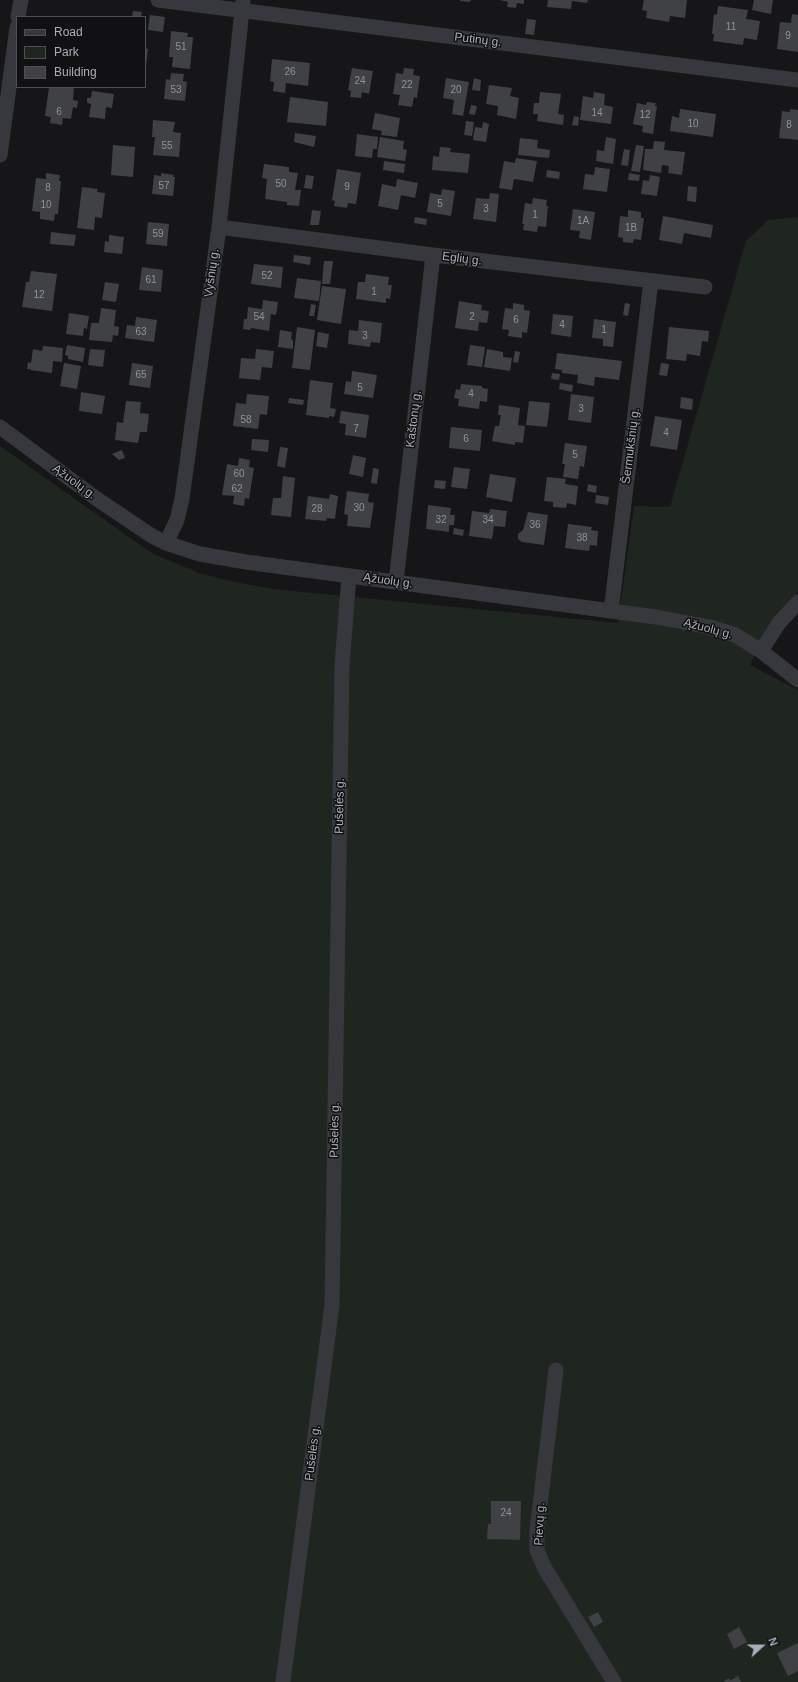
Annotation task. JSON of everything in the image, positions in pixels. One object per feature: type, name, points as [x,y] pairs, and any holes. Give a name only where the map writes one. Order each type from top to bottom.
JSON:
[{"type":"street","points":[[18,16],[20,0]]},
{"type":"street","name":"Putinų g.","points":[[158,0],[242,5],[798,80]]},
{"type":"street","name":"Vyšnių g.","points":[[166,543],[177,520],[182,499],[219,227],[242,5]]},
{"type":"street","points":[[0,155],[16,35]]},
{"type":"street","name":"Eglių g.","points":[[219,227],[705,288]]},
{"type":"street","name":"Kaštonų g.","points":[[396,582],[433,255]]},
{"type":"street","name":"Šermukšnių g.","points":[[612,611],[651,281]]},
{"type":"street","name":"Ąžuolų g.","points":[[0,427],[97,499],[152,536],[166,543],[200,554],[246,562],[656,617],[710,627],[735,635],[761,651],[798,680]]},
{"type":"street","name":"Pušelės g.","points":[[283,1682],[332,1305],[342,672],[349,576]]},
{"type":"street","points":[[761,651],[778,623],[798,602]]},
{"type":"street","name":"Pievų g.","points":[[556,1370],[537,1531],[537,1550],[544,1567],[614,1682]]},
{"type":"green space","points":[[798,217],[798,592],[767,628],[750,665],[798,690],[798,1682],[0,1682],[0,446],[153,554],[202,574],[273,589],[618,623],[634,506],[670,507],[746,241],[768,220]]},
{"type":"building","points":[[460,0],[471,0],[470,2]]},
{"type":"building","points":[[500,0],[524,0],[524,4],[517,3],[516,8],[507,7],[508,2]]},
{"type":"building","points":[[548,0],[588,0],[587,3],[572,1],[571,9],[547,7]]},
{"type":"building","points":[[644,0],[687,0],[685,18],[670,16],[669,22],[646,18],[647,11],[642,10]]},
{"type":"building","points":[[754,0],[773,0],[771,14],[752,10]]},
{"type":"building","points":[[718,6],[748,10],[746,19],[760,21],[757,40],[744,38],[743,45],[713,41],[714,34],[712,34],[714,14],[717,15]]},
{"type":"building","points":[[133,11],[142,12],[141,16],[132,16]]},
{"type":"building","points":[[792,14],[798,15],[798,52],[777,49],[780,22],[791,23]]},
{"type":"building","points":[[150,15],[165,17],[163,32],[148,30]]},
{"type":"building","points":[[527,19],[536,20],[534,35],[525,34]]},
{"type":"building","points":[[171,31],[188,33],[187,37],[193,37],[190,69],[172,67],[173,57],[169,57]]},
{"type":"building","points":[[146,48],[148,49],[146,65]]},
{"type":"building","points":[[272,59],[310,63],[308,86],[286,83],[285,93],[273,91],[274,82],[270,81]]},
{"type":"building","points":[[352,68],[373,71],[369,94],[362,92],[361,98],[350,97],[351,91],[348,90]]},
{"type":"building","points":[[404,68],[414,69],[413,75],[420,76],[417,98],[414,97],[412,107],[398,105],[400,95],[393,94],[396,73],[403,74]]},
{"type":"building","points":[[171,73],[184,74],[183,81],[187,82],[185,101],[164,99],[166,79],[170,80]]},
{"type":"building","points":[[446,78],[469,82],[463,116],[452,114],[454,100],[443,98]]},
{"type":"building","points":[[474,78],[481,80],[480,91],[472,90]]},
{"type":"building","points":[[489,85],[512,88],[510,96],[519,98],[516,119],[497,115],[498,106],[486,104]]},
{"type":"building","points":[[49,88],[74,88],[73,100],[78,101],[77,108],[73,107],[71,119],[63,118],[62,125],[50,123],[51,117],[45,116]]},
{"type":"building","points":[[92,91],[114,94],[112,108],[106,107],[105,119],[89,117],[91,104],[87,103],[87,98],[91,98]]},
{"type":"building","points":[[540,92],[561,94],[558,114],[564,115],[563,125],[537,121],[538,114],[533,114],[534,103],[539,103]]},
{"type":"building","points":[[594,92],[605,94],[604,105],[613,107],[611,124],[580,120],[583,96],[593,98]]},
{"type":"building","points":[[290,97],[328,102],[326,126],[287,122]]},
{"type":"building","points":[[647,102],[656,103],[655,106],[657,106],[653,134],[642,132],[643,126],[633,124],[637,103],[646,105]]},
{"type":"building","points":[[471,105],[477,106],[475,115],[469,114]]},
{"type":"building","points":[[680,109],[716,114],[713,137],[670,131],[672,116],[679,118]]},
{"type":"building","points":[[790,109],[798,110],[798,140],[779,138],[782,111],[790,112]]},
{"type":"building","points":[[375,113],[400,118],[397,137],[381,135],[382,131],[372,129]]},
{"type":"building","points":[[574,116],[579,117],[578,126],[572,125]]},
{"type":"building","points":[[153,120],[175,122],[173,132],[181,133],[179,157],[153,155],[155,137],[152,137]]},
{"type":"building","points":[[466,121],[474,122],[472,136],[464,135]]},
{"type":"building","points":[[483,122],[489,124],[486,142],[473,140],[475,127],[482,128]]},
{"type":"building","points":[[295,133],[316,136],[314,147],[294,142]]},
{"type":"building","points":[[357,134],[378,137],[377,149],[373,149],[372,158],[355,156]]},
{"type":"building","points":[[380,137],[404,141],[403,149],[407,150],[405,161],[377,157]]},
{"type":"building","points":[[606,137],[616,139],[613,164],[596,161],[597,150],[604,151]]},
{"type":"building","points":[[520,138],[538,140],[537,148],[550,150],[549,158],[518,155]]},
{"type":"building","points":[[654,141],[665,142],[664,150],[685,152],[682,175],[668,173],[669,166],[662,165],[661,173],[643,170],[645,149],[653,149]]},
{"type":"building","points":[[113,145],[135,147],[133,177],[111,175]]},
{"type":"building","points":[[636,145],[644,146],[640,172],[631,171]]},
{"type":"building","points":[[440,147],[451,148],[450,152],[470,154],[468,173],[432,170],[433,156],[439,157]]},
{"type":"building","points":[[624,149],[630,150],[628,166],[621,165]]},
{"type":"building","points":[[516,158],[537,161],[533,182],[514,179],[512,190],[499,188],[504,161],[515,163]]},
{"type":"building","points":[[384,161],[405,164],[404,173],[383,170]]},
{"type":"building","points":[[264,164],[289,167],[289,172],[298,173],[295,190],[301,190],[299,206],[287,205],[287,202],[265,199],[267,179],[262,178]]},
{"type":"building","points":[[595,167],[610,169],[607,192],[583,189],[585,174],[594,175]]},
{"type":"building","points":[[337,169],[361,173],[356,204],[348,203],[347,208],[334,206],[335,201],[332,200]]},
{"type":"building","points":[[547,170],[560,172],[559,179],[546,177]]},
{"type":"building","points":[[46,173],[60,175],[59,181],[61,181],[58,214],[55,214],[54,221],[40,219],[40,212],[32,211],[36,178],[46,179]]},
{"type":"building","points":[[161,173],[174,175],[173,196],[152,194],[154,175],[161,176]]},
{"type":"building","points":[[629,173],[640,175],[639,181],[628,180]]},
{"type":"building","points":[[306,175],[314,176],[312,189],[304,188]]},
{"type":"building","points":[[650,175],[660,177],[657,196],[641,194],[643,180],[649,181]]},
{"type":"building","points":[[397,179],[418,183],[415,198],[401,195],[398,210],[378,206],[382,184],[396,187]]},
{"type":"building","points":[[688,186],[697,187],[696,202],[687,201]]},
{"type":"building","points":[[82,187],[98,189],[97,192],[105,193],[102,218],[95,217],[94,230],[77,228]]},
{"type":"building","points":[[442,189],[455,191],[451,216],[427,212],[430,193],[441,195]]},
{"type":"building","points":[[490,193],[499,194],[496,222],[473,219],[476,198],[489,199]]},
{"type":"building","points":[[533,198],[547,200],[546,206],[548,206],[546,227],[538,226],[537,232],[523,230],[524,224],[522,224],[525,203],[532,204]]},
{"type":"building","points":[[573,209],[595,212],[591,240],[579,238],[580,231],[570,230]]},
{"type":"building","points":[[312,210],[321,211],[319,225],[310,225]]},
{"type":"building","points":[[628,210],[641,212],[641,218],[644,218],[641,240],[634,239],[633,243],[623,242],[623,238],[618,237],[620,216],[628,217]]},
{"type":"building","points":[[663,216],[713,225],[711,238],[684,233],[682,244],[659,240]]},
{"type":"building","points":[[415,217],[427,219],[426,225],[414,223]]},
{"type":"building","points":[[148,222],[169,224],[167,246],[146,244]]},
{"type":"building","points":[[51,232],[76,235],[74,246],[50,244]]},
{"type":"building","points":[[109,235],[124,237],[122,254],[104,252],[105,241],[109,242]]},
{"type":"building","points":[[294,255],[311,257],[310,265],[293,262]]},
{"type":"building","points":[[324,261],[333,261],[330,284],[322,284]]},
{"type":"building","points":[[254,264],[283,267],[281,288],[251,284]]},
{"type":"building","points":[[142,267],[163,270],[161,292],[139,290]]},
{"type":"building","points":[[31,271],[57,274],[52,311],[22,307],[26,282],[29,282]]},
{"type":"building","points":[[366,274],[389,277],[388,285],[392,285],[390,299],[386,298],[386,303],[356,299],[358,282],[365,282]]},
{"type":"building","points":[[297,278],[321,281],[319,301],[294,298]]},
{"type":"building","points":[[105,282],[119,284],[116,302],[102,300]]},
{"type":"building","points":[[322,286],[346,289],[341,324],[317,320]]},
{"type":"building","points":[[263,300],[278,302],[276,315],[271,314],[269,331],[251,328],[250,330],[243,329],[244,319],[247,319],[248,307],[262,309]]},
{"type":"building","points":[[459,301],[482,305],[481,310],[489,311],[487,323],[479,322],[478,331],[455,328]]},
{"type":"building","points":[[513,303],[524,305],[524,310],[530,311],[527,333],[522,332],[522,338],[508,336],[509,330],[502,329],[505,308],[513,309]]},
{"type":"building","points":[[625,303],[630,304],[628,316],[623,315]]},
{"type":"building","points":[[311,304],[316,305],[314,316],[309,316]]},
{"type":"building","points":[[101,308],[116,310],[114,326],[119,327],[118,336],[113,335],[112,342],[89,340],[91,323],[99,323]]},
{"type":"building","points":[[69,313],[89,316],[87,329],[84,328],[83,336],[66,334]]},
{"type":"building","points":[[553,314],[573,316],[571,337],[551,334]]},
{"type":"building","points":[[136,317],[157,320],[154,342],[125,338],[127,325],[135,326]]},
{"type":"building","points":[[594,319],[616,322],[613,347],[603,346],[603,339],[592,338]]},
{"type":"building","points":[[359,320],[382,323],[380,343],[371,342],[370,347],[348,344],[349,330],[358,331]]},
{"type":"building","points":[[297,327],[315,330],[310,370],[292,368]]},
{"type":"building","points":[[669,327],[709,331],[708,342],[702,341],[700,356],[687,354],[686,361],[666,359]]},
{"type":"building","points":[[280,330],[292,332],[291,339],[293,340],[293,349],[278,347]]},
{"type":"building","points":[[318,332],[329,334],[327,348],[316,346]]},
{"type":"building","points":[[67,345],[85,348],[83,362],[68,359],[68,356],[65,355]]},
{"type":"building","points":[[470,345],[485,347],[482,367],[467,365]]},
{"type":"building","points":[[43,346],[63,348],[62,362],[53,361],[52,373],[27,369],[28,362],[31,363],[33,349],[42,351]]},
{"type":"building","points":[[90,349],[105,350],[103,367],[88,365]]},
{"type":"building","points":[[256,349],[274,351],[272,368],[262,367],[260,380],[239,378],[241,358],[255,359]]},
{"type":"building","points":[[487,349],[503,352],[503,357],[512,358],[510,371],[484,367]]},
{"type":"building","points":[[515,351],[520,352],[518,363],[513,362]]},
{"type":"building","points":[[557,353],[622,361],[619,380],[595,377],[594,386],[577,383],[578,375],[562,373],[562,370],[555,369]]},
{"type":"building","points":[[64,363],[81,366],[77,389],[60,386]]},
{"type":"building","points":[[132,363],[153,366],[150,388],[129,385]]},
{"type":"building","points":[[661,363],[669,364],[667,376],[659,375]]},
{"type":"building","points":[[352,371],[377,375],[373,398],[344,394],[346,381],[351,382]]},
{"type":"building","points":[[552,373],[560,374],[559,380],[551,379]]},
{"type":"building","points":[[310,380],[333,383],[330,408],[336,409],[334,417],[329,416],[329,418],[306,415]]},
{"type":"building","points":[[560,383],[573,385],[572,392],[559,389]]},
{"type":"building","points":[[461,384],[482,386],[482,388],[488,389],[487,402],[480,401],[479,409],[458,406],[459,399],[454,398],[456,389],[460,390]]},
{"type":"building","points":[[81,392],[105,396],[102,414],[79,411]]},
{"type":"building","points":[[247,394],[269,396],[267,415],[260,414],[258,429],[233,426],[236,403],[246,404]]},
{"type":"building","points":[[571,394],[594,397],[591,423],[568,420]]},
{"type":"building","points":[[681,397],[693,399],[692,410],[680,408]]},
{"type":"building","points":[[289,398],[304,400],[303,405],[288,403]]},
{"type":"building","points":[[126,401],[141,402],[140,413],[149,414],[147,432],[140,432],[138,443],[115,440],[117,422],[123,423]]},
{"type":"building","points":[[529,401],[550,403],[547,427],[526,425]]},
{"type":"building","points":[[499,405],[520,408],[518,425],[525,426],[523,443],[515,442],[515,445],[492,441],[495,426],[499,426],[501,415],[498,415]]},
{"type":"building","points":[[341,411],[369,415],[366,438],[345,435],[346,424],[339,423]]},
{"type":"building","points":[[655,416],[682,420],[677,450],[650,446]]},
{"type":"building","points":[[451,427],[482,430],[480,451],[449,448]]},
{"type":"building","points":[[252,439],[269,440],[268,452],[251,450]]},
{"type":"building","points":[[565,443],[587,446],[584,467],[580,466],[578,479],[563,477],[565,464],[562,464]]},
{"type":"building","points":[[280,447],[288,448],[285,468],[277,466]]},
{"type":"building","points":[[122,450],[125,458],[119,460],[112,454]]},
{"type":"building","points":[[353,455],[366,458],[363,477],[349,474]]},
{"type":"building","points":[[239,458],[250,460],[249,467],[254,468],[249,499],[245,498],[244,506],[233,504],[234,496],[222,495],[227,464],[238,466]]},
{"type":"building","points":[[454,467],[470,469],[467,489],[451,487]]},
{"type":"building","points":[[373,468],[379,469],[377,484],[371,483]]},
{"type":"building","points":[[490,474],[516,478],[512,502],[486,497]]},
{"type":"building","points":[[283,476],[295,478],[291,517],[271,515],[273,498],[281,498]]},
{"type":"building","points":[[547,477],[566,479],[565,484],[578,486],[576,505],[567,503],[566,508],[553,507],[553,502],[544,501]]},
{"type":"building","points":[[435,480],[446,481],[445,489],[434,488]]},
{"type":"building","points":[[588,484],[597,486],[596,493],[587,491]]},
{"type":"building","points":[[347,491],[369,494],[368,502],[374,503],[370,528],[347,526],[348,515],[344,514]]},
{"type":"building","points":[[330,494],[338,496],[335,519],[327,518],[326,521],[305,519],[308,496],[329,499]]},
{"type":"building","points":[[596,495],[609,497],[608,505],[595,503]]},
{"type":"building","points":[[428,505],[451,508],[450,515],[455,515],[454,525],[449,525],[449,532],[426,529]]},
{"type":"building","points":[[490,509],[507,511],[505,527],[494,526],[492,539],[469,536],[472,511],[489,513]]},
{"type":"building","points":[[528,512],[548,515],[544,545],[522,542],[518,539],[518,534],[523,530]]},
{"type":"building","points":[[568,524],[592,527],[591,530],[598,531],[597,546],[590,545],[589,551],[565,548]]},
{"type":"building","points":[[454,528],[464,530],[463,536],[453,534]]},
{"type":"building","points":[[491,1501],[521,1501],[520,1540],[487,1539],[488,1524],[491,1524]]},
{"type":"building","points":[[598,1612],[603,1622],[594,1627],[588,1617]]},
{"type":"building","points":[[739,1627],[747,1642],[734,1649],[727,1634]]},
{"type":"building","points":[[798,1643],[798,1671],[788,1676],[777,1653]]},
{"type":"building","points":[[738,1676],[741,1682],[723,1682],[729,1678],[730,1681]]}]
